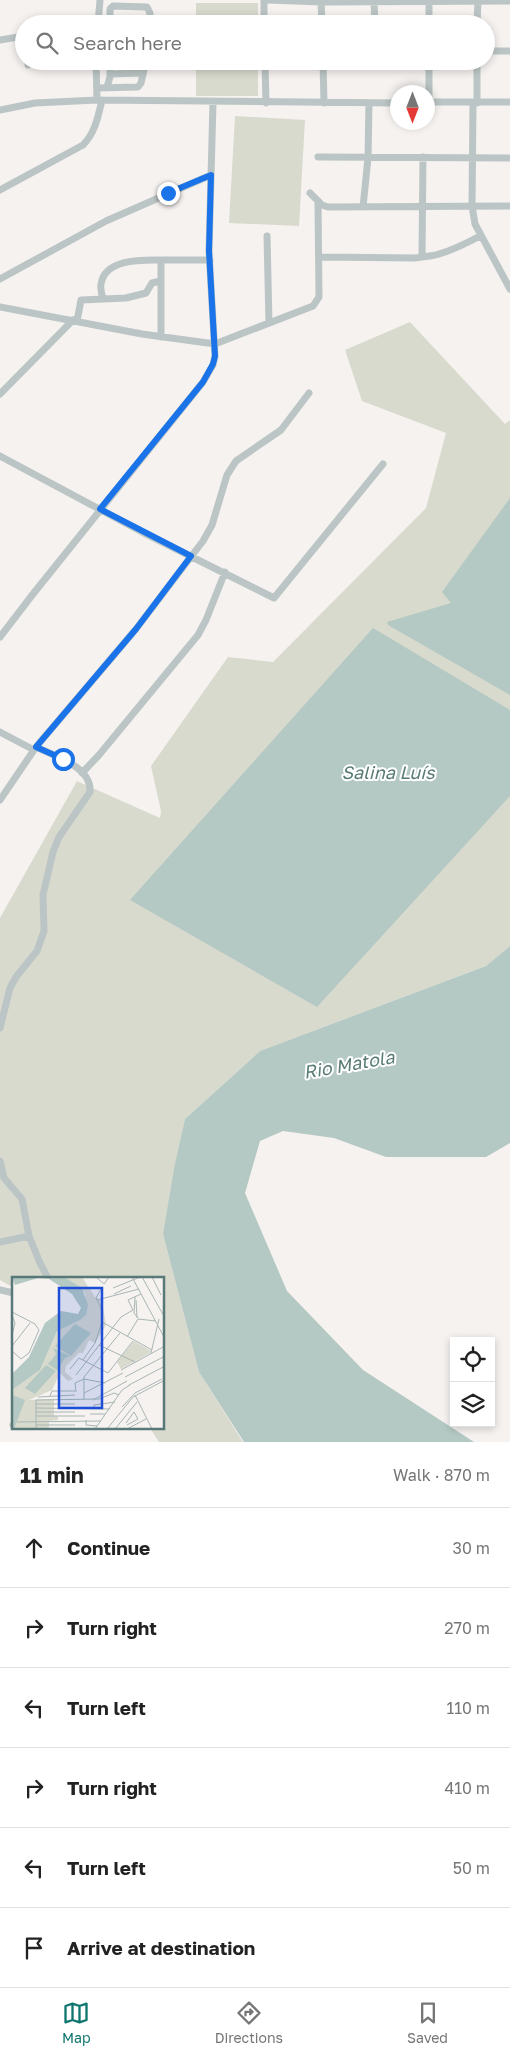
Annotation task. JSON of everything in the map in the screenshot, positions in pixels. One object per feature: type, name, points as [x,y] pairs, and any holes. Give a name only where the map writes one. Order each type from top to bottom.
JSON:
[{"type":"street","points":[[99,15],[100,0]]},
{"type":"street","points":[[264,0],[264,15]]},
{"type":"street","points":[[268,0],[510,1]]},
{"type":"street","points":[[478,0],[478,15]]},
{"type":"street","points":[[321,1],[322,15]]},
{"type":"street","points":[[374,1],[375,15]]},
{"type":"street","points":[[425,1],[427,15]]},
{"type":"street","points":[[111,15],[111,7],[121,6],[147,7],[150,15]]},
{"type":"street","points":[[0,40],[15,38]]},
{"type":"street","points":[[495,51],[510,51]]},
{"type":"street","points":[[0,190],[83,145],[88,139],[96,122],[100,100],[97,88],[96,70]]},
{"type":"street","points":[[107,87],[110,70]]},
{"type":"street","points":[[97,88],[138,87],[141,83],[144,70]]},
{"type":"street","points":[[265,70],[266,103]]},
{"type":"street","points":[[323,70],[324,103]]},
{"type":"street","points":[[428,85],[429,70]]},
{"type":"street","points":[[477,70],[472,158],[472,206],[475,224],[480,236],[510,288]]},
{"type":"street","points":[[110,74],[143,74]]},
{"type":"street","points":[[0,110],[35,103],[100,100],[390,103]]},
{"type":"street","points":[[0,637],[203,382],[213,364],[215,344],[210,260],[213,102]]},
{"type":"street","points":[[435,102],[510,102]]},
{"type":"street","points":[[363,207],[368,158],[369,103]]},
{"type":"street","points":[[318,157],[510,158]]},
{"type":"street","points":[[422,255],[424,208],[423,157]]},
{"type":"street","points":[[0,280],[106,221],[211,175]]},
{"type":"street","points":[[310,193],[318,201],[328,206],[424,208],[510,206]]},
{"type":"street","points":[[0,307],[161,337],[215,344],[313,306],[317,301],[319,297],[318,201]]},
{"type":"street","points":[[267,236],[269,323]]},
{"type":"street","points":[[318,257],[416,258],[422,255],[438,255],[480,236]]},
{"type":"street","points":[[102,299],[101,283],[107,271],[113,266],[130,262],[162,260],[210,260]]},
{"type":"street","points":[[161,337],[162,260]]},
{"type":"street","points":[[0,394],[75,321],[81,300],[126,298],[146,293],[152,283],[161,281]]},
{"type":"street","points":[[0,800],[35,749],[136,629],[191,556],[212,525],[222,487],[236,461],[281,430],[309,393]]},
{"type":"street","points":[[0,456],[274,598],[382,464]]},
{"type":"street","points":[[82,773],[198,636],[225,572]]},
{"type":"street","points":[[0,732],[35,749],[63,759],[88,779],[90,792],[59,836],[53,852],[43,895],[44,931],[37,951],[16,977],[10,988],[0,1028]]},
{"type":"street","points":[[0,1161],[4,1178],[22,1199],[30,1236],[47,1277]]},
{"type":"street","points":[[0,1242],[30,1236]]},
{"type":"shaded area","points":[[196,3],[258,3],[258,15],[196,15]]},
{"type":"shaded area","points":[[196,70],[258,70],[258,96],[196,96]]},
{"type":"shaded area","points":[[235,116],[305,120],[299,226],[229,223]]},
{"type":"shaded area","points":[[410,322],[505,424],[510,420],[510,946],[486,966],[260,1051],[185,1119],[163,1234],[199,1372],[243,1442],[159,1442],[151,1430],[165,1430],[165,1277],[12,1277],[12,1287],[0,1280],[0,918],[77,781],[160,818],[161,811],[151,766],[228,657],[273,662],[426,508],[446,433],[362,401],[345,350]]},
{"type":"water","points":[[510,498],[510,695],[388,625],[387,622],[451,603],[442,592]]},
{"type":"water","name":"Salina Luís","points":[[373,628],[510,710],[510,796],[317,1007],[130,900]]},
{"type":"water","name":"Rio Matola","points":[[510,946],[510,1143],[486,1157],[386,1157],[334,1138],[283,1131],[260,1141],[245,1193],[287,1291],[363,1370],[474,1442],[244,1442],[199,1372],[163,1234],[185,1119],[260,1051],[486,966]]},
{"type":"route","points":[[63,759],[36,747],[154,607],[191,556],[100,509],[203,382],[213,364],[215,356],[209,251],[211,175],[168,193]]}]
